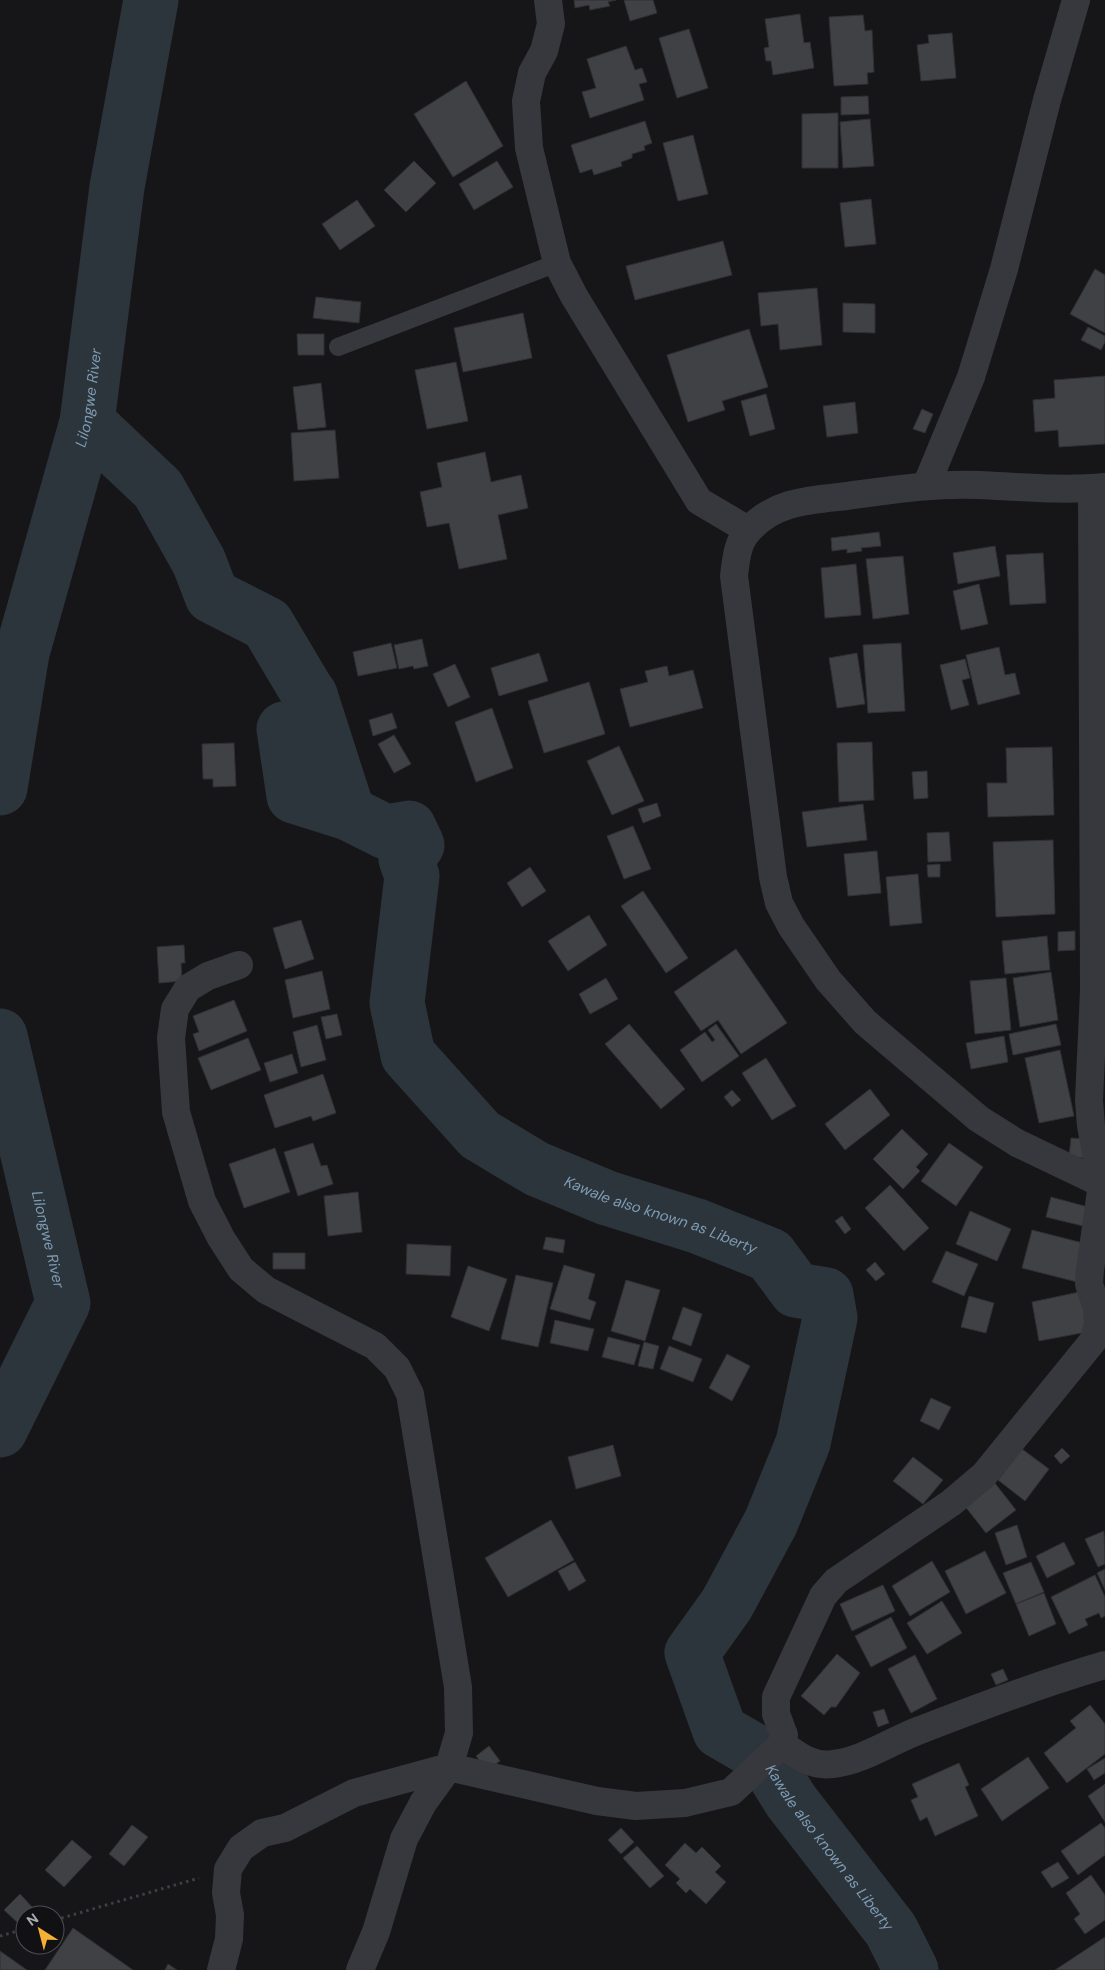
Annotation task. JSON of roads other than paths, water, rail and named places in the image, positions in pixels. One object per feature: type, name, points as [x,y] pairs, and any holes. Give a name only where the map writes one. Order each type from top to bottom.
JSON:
[{"type":"street","points":[[548,0],[551,24],[544,51],[532,73],[526,101],[529,148],[557,263],[574,296],[699,500],[748,530]]},
{"type":"street","points":[[926,486],[971,377],[1004,269],[1047,100],[1076,0]]},
{"type":"street","points":[[221,1970],[229,1939],[230,1915],[226,1893],[228,1869],[241,1848],[262,1834],[285,1828],[354,1793],[449,1767],[597,1801],[636,1806],[685,1803],[731,1792],[779,1747],[784,1735],[776,1714],[776,1698],[822,1596],[836,1581],[951,1503],[984,1475],[1093,1341],[1098,1325],[1097,1308],[1089,1284],[1103,1185],[1091,1126],[1089,1100],[1094,991],[1099,487],[1028,489],[978,485],[926,486],[794,502],[767,514],[748,530],[737,550],[734,576],[773,877],[779,903],[791,926],[828,980],[865,1022],[980,1119],[1017,1143],[1103,1185]]},
{"type":"street","points":[[239,965],[208,976],[188,988],[175,1009],[171,1038],[176,1112],[202,1201],[221,1238],[241,1269],[266,1290],[375,1346],[397,1368],[410,1394],[458,1686],[459,1733],[449,1767],[423,1803],[404,1839],[376,1932],[360,1970]]},
{"type":"street","points":[[779,1747],[806,1761],[832,1764],[862,1758],[890,1742],[983,1706],[1105,1665]]},
{"type":"lane","points":[[338,347],[557,263]]},
{"type":"waterway","name":"Lilongwe River","points":[[0,788],[22,653],[87,422],[117,187],[151,0]]},
{"type":"waterway","name":"Kawale also known as Liberty","points":[[87,422],[158,489],[199,562],[212,596],[267,624],[311,698]]},
{"type":"waterway","points":[[310,695],[348,813]]},
{"type":"waterway","name":"Kawale also known as Liberty","points":[[284,729],[294,796],[348,813],[386,832],[409,828],[417,845],[406,859],[412,876],[397,1003],[408,1055],[480,1135],[537,1169],[607,1198],[697,1226],[770,1255],[796,1290],[826,1295],[830,1318],[803,1443],[771,1522],[727,1604],[692,1653],[720,1731],[763,1756],[791,1801],[891,1930],[911,1970]]},
{"type":"waterway","name":"Lilongwe River","points":[[0,1036],[63,1303],[0,1430]]}]
